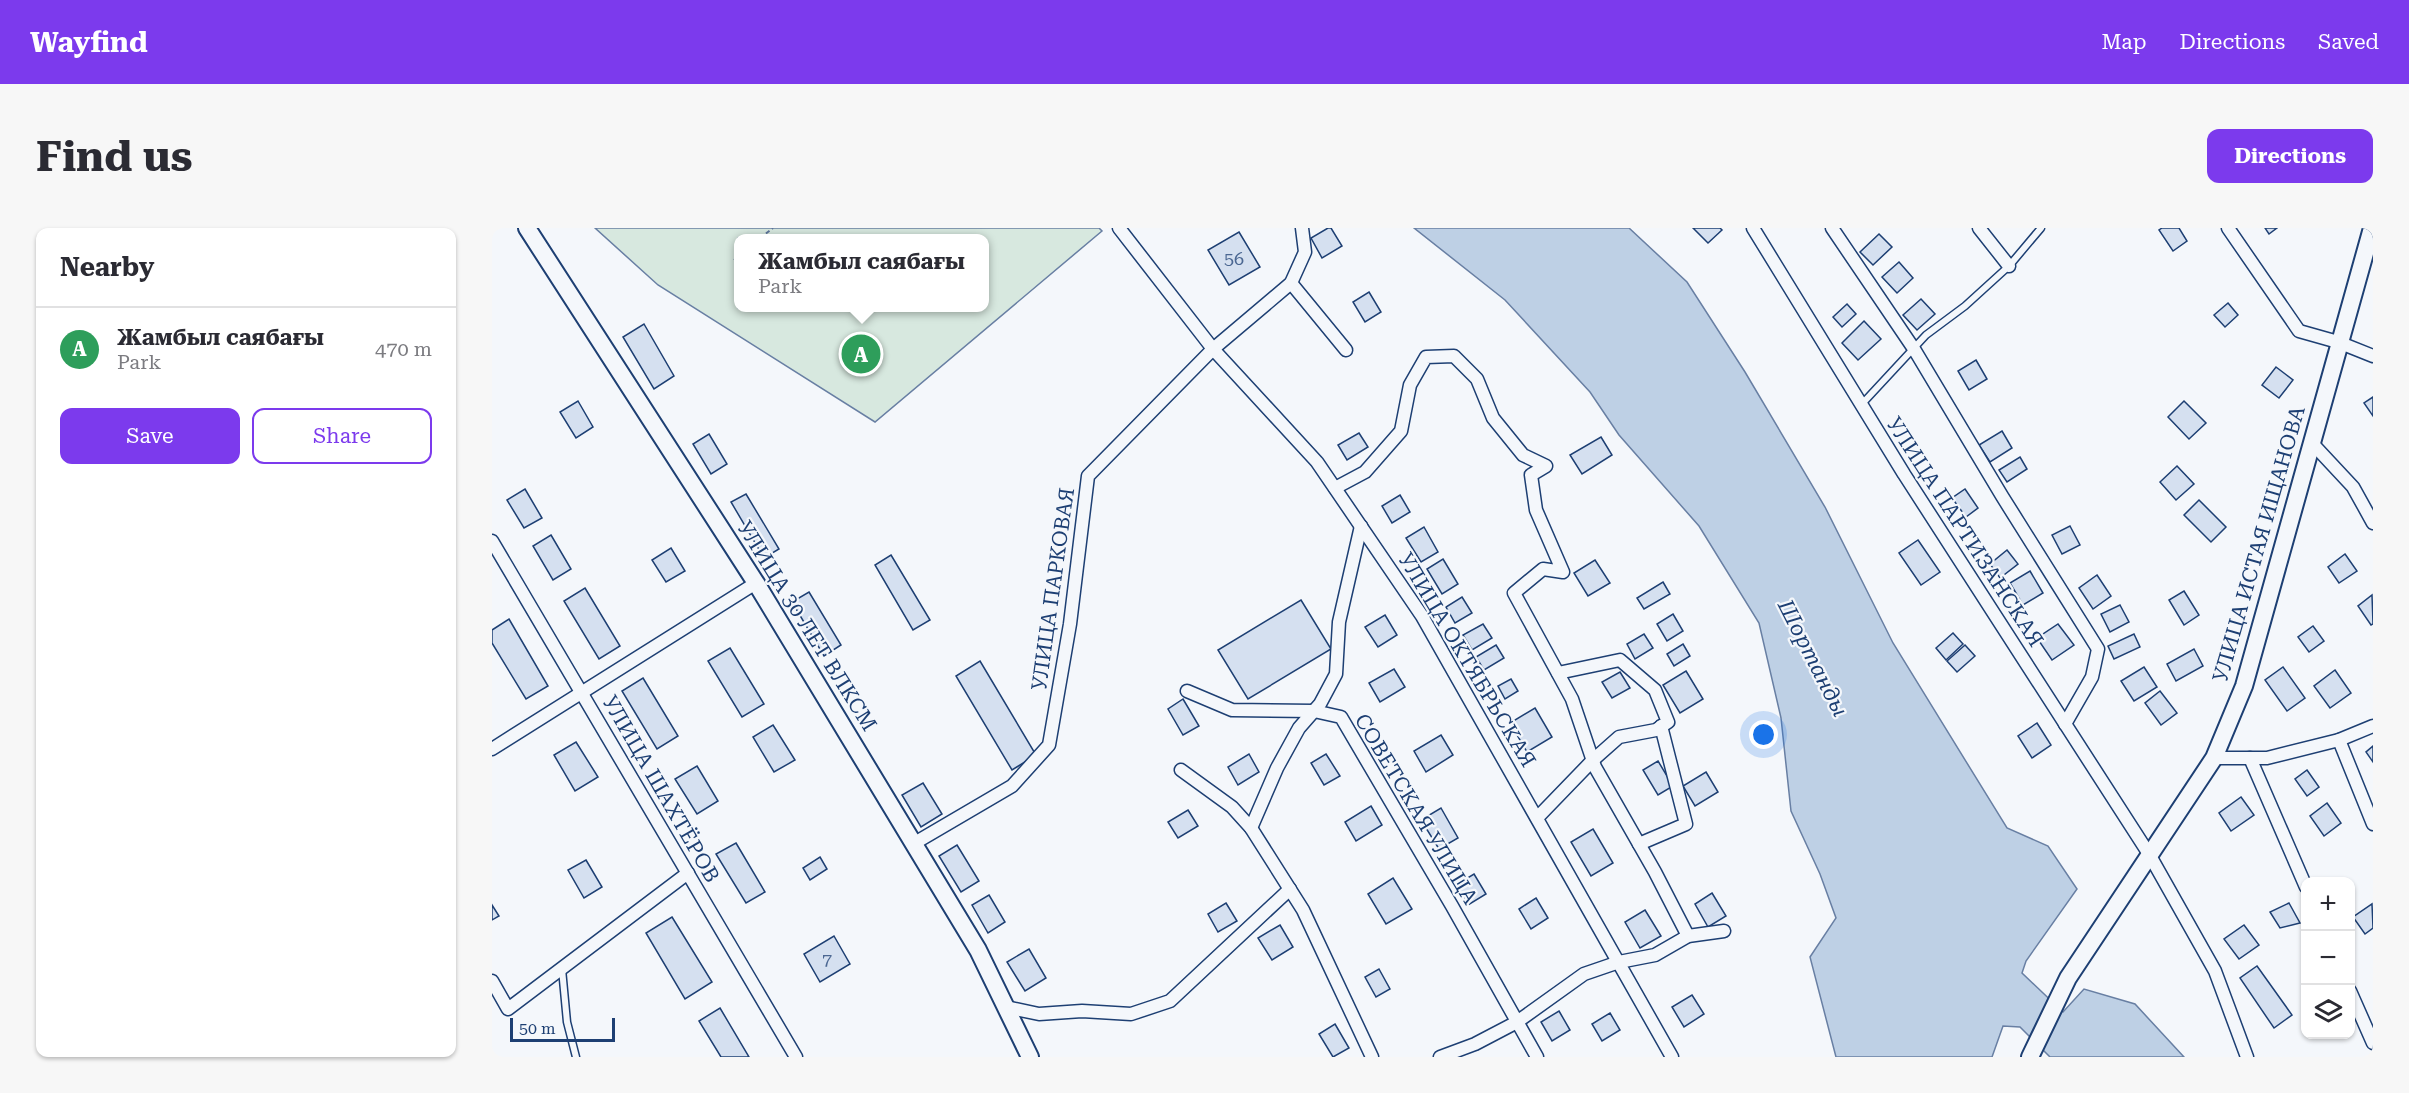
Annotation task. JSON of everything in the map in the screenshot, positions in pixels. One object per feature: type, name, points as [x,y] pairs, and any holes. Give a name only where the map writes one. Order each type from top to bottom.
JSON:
[{"type":"street","name":"УЛИЦА 30 ЛЕТ ВЛКСМ","points":[[527,228],[756,583],[978,950],[1030,1057]]},
{"type":"street","name":"УЛИЦА ОКТЯБРЬСКАЯ","points":[[1119,228],[1213,349],[1317,462],[1422,616],[1672,1057]]},
{"type":"street","name":"УЛИЦА ПАРКОВАЯ","points":[[913,844],[1012,786],[1049,745],[1070,624],[1088,476],[1213,349],[1291,283],[1305,252],[1302,228]]},
{"type":"street","name":"УЛИЦА ПАРТИЗАНСКАЯ","points":[[1753,228],[1861,405],[2149,855],[2215,971],[2247,1057]]},
{"type":"street","points":[[1832,228],[1914,349],[2002,496],[2098,649],[2092,677],[2065,724]]},
{"type":"street","points":[[1979,228],[2009,266]]},
{"type":"street","points":[[2228,228],[2299,331],[2338,342],[2373,356]]},
{"type":"street","name":"УЛИЦА ИСТАЯ ИЩАНОВА","points":[[2030,1057],[2068,978],[2214,758],[2244,686],[2338,342],[2372,228]]},
{"type":"street","points":[[1291,283],[1346,350]]},
{"type":"street","points":[[1335,488],[1365,472],[1401,431],[1410,385],[1426,357],[1454,356],[1477,379],[1492,418],[1523,455],[1546,466],[1531,475],[1536,510],[1563,572],[1543,569],[1514,593],[1572,699],[1593,759],[1688,936]]},
{"type":"street","points":[[2311,442],[2353,487],[2373,523]]},
{"type":"street","points":[[1251,828],[1277,768],[1299,728],[1320,704],[1336,674],[1339,622],[1361,526]]},
{"type":"street","name":"УЛИЦА ШАХТЁРОВ","points":[[492,541],[796,1057]]},
{"type":"street","points":[[492,750],[756,583]]},
{"type":"street","points":[[1538,818],[1593,759],[1619,737],[1656,730],[1668,722],[1655,690],[1620,660],[1558,672]]},
{"type":"street","name":"СОВЕТСКАЯ УЛИЦА","points":[[1188,691],[1232,710],[1314,711],[1341,717],[1537,1057]]},
{"type":"street","points":[[1639,844],[1686,824],[1661,726]]},
{"type":"street","points":[[2214,758],[2267,758],[2339,740],[2373,726]]},
{"type":"street","points":[[2339,740],[2373,824]]},
{"type":"street","points":[[2250,758],[2302,877]]},
{"type":"street","points":[[1181,770],[1232,807],[1251,828],[1303,910],[1372,1057]]},
{"type":"street","points":[[492,981],[508,1009],[688,873]]},
{"type":"street","points":[[1006,1007],[1039,1014],[1082,1011],[1131,1014],[1170,1001],[1290,889]]},
{"type":"street","points":[[1440,1057],[1475,1044],[1517,1022],[1584,974],[1619,962],[1655,955],[1688,936],[1724,932]]},
{"type":"street","points":[[2355,1002],[2373,1043]]},
{"type":"lane","points":[[1861,405],[1926,335],[1965,306],[2009,266],[2041,228]]},
{"type":"lane","points":[[562,968],[567,1022],[576,1057]]},
{"type":"shaded area","points":[[595,228],[1099,228],[1102,231],[875,422],[658,285]]},
{"type":"water","name":"Шортанды","points":[[1414,228],[1629,228],[1687,282],[1745,372],[1825,507],[1893,643],[2007,828],[2048,846],[2077,889],[2026,961],[2022,973],[2063,1012],[2084,989],[2135,1004],[2184,1057],[2050,1057],[2020,1027],[2003,1026],[1992,1057],[1836,1057],[1810,957],[1836,918],[1820,874],[1791,811],[1781,718],[1759,623],[1699,526],[1619,435],[1590,392],[1505,300]]},
{"type":"building","points":[[1331,228],[1342,246],[1322,258],[1311,238]]},
{"type":"building","points":[[1693,228],[1720,228],[1722,230],[1708,243]]},
{"type":"building","points":[[2179,228],[2187,241],[2173,251],[2159,230]]},
{"type":"building","points":[[2265,228],[2277,228],[2269,234]]},
{"type":"building","points":[[1239,232],[1260,267],[1229,285],[1208,250]]},
{"type":"building","points":[[1879,234],[1892,247],[1873,265],[1860,252]]},
{"type":"building","points":[[1899,262],[1913,278],[1897,293],[1882,277]]},
{"type":"building","points":[[1369,292],[1381,312],[1365,322],[1353,302]]},
{"type":"building","points":[[1921,299],[1935,314],[1917,330],[1903,315]]},
{"type":"building","points":[[2228,303],[2238,315],[2225,327],[2214,315]]},
{"type":"building","points":[[1847,304],[1856,314],[1842,327],[1833,317]]},
{"type":"building","points":[[1864,321],[1881,339],[1858,360],[1842,343]]},
{"type":"building","points":[[644,324],[674,376],[654,389],[623,337]]},
{"type":"building","points":[[1976,360],[1987,379],[1969,390],[1958,371]]},
{"type":"building","points":[[2276,367],[2293,380],[2279,398],[2262,385]]},
{"type":"building","points":[[2373,397],[2373,416],[2364,403]]},
{"type":"building","points":[[578,401],[593,427],[576,438],[560,412]]},
{"type":"building","points":[[2184,401],[2206,423],[2189,439],[2168,417]]},
{"type":"building","points":[[2002,431],[2012,448],[1990,462],[1979,445]]},
{"type":"building","points":[[1359,433],[1368,447],[1347,460],[1338,445]]},
{"type":"building","points":[[709,434],[727,464],[711,474],[693,444]]},
{"type":"building","points":[[1601,437],[1612,455],[1582,474],[1570,455]]},
{"type":"building","points":[[2020,457],[2027,469],[2007,482],[1999,470]]},
{"type":"building","points":[[2177,466],[2194,484],[2176,500],[2160,482]]},
{"type":"building","points":[[525,489],[542,518],[524,528],[507,500]]},
{"type":"building","points":[[1965,489],[1978,508],[1966,517],[1952,498]]},
{"type":"building","points":[[746,494],[779,549],[764,558],[731,502]]},
{"type":"building","points":[[1400,495],[1410,512],[1392,523],[1382,506]]},
{"type":"building","points":[[2199,500],[2226,527],[2211,542],[2184,515]]},
{"type":"building","points":[[2070,526],[2080,545],[2062,554],[2052,535]]},
{"type":"building","points":[[1424,527],[1438,552],[1421,562],[1406,538]]},
{"type":"building","points":[[551,535],[571,569],[553,580],[533,546]]},
{"type":"building","points":[[1918,540],[1940,572],[1921,585],[1899,553]]},
{"type":"building","points":[[671,548],[685,571],[666,582],[652,560]]},
{"type":"building","points":[[2007,550],[2018,564],[2000,578],[1990,564]]},
{"type":"building","points":[[2345,554],[2357,571],[2339,583],[2328,567]]},
{"type":"building","points":[[891,555],[930,620],[913,630],[875,565]]},
{"type":"building","points":[[1443,559],[1458,584],[1442,594],[1427,569]]},
{"type":"building","points":[[1595,560],[1610,583],[1588,596],[1574,573]]},
{"type":"building","points":[[2030,571],[2043,593],[2023,605],[2010,583]]},
{"type":"building","points":[[2097,575],[2111,596],[2093,609],[2079,588]]},
{"type":"building","points":[[1663,582],[1670,594],[1644,609],[1637,598]]},
{"type":"building","points":[[585,588],[620,646],[599,659],[564,601]]},
{"type":"building","points":[[2184,591],[2199,615],[2184,625],[2169,600]]},
{"type":"building","points":[[809,592],[841,645],[824,656],[792,602]]},
{"type":"building","points":[[2372,595],[2373,624],[2371,625],[2358,606]]},
{"type":"building","points":[[1462,597],[1472,613],[1455,623],[1446,607]]},
{"type":"building","points":[[1301,600],[1331,649],[1248,699],[1218,650]]},
{"type":"building","points":[[2120,605],[2129,622],[2110,632],[2101,614]]},
{"type":"building","points":[[1673,614],[1683,631],[1667,641],[1657,624]]},
{"type":"building","points":[[1385,615],[1397,635],[1378,647],[1365,627]]},
{"type":"building","points":[[509,619],[548,686],[526,699],[492,643],[492,630]]},
{"type":"building","points":[[1483,624],[1492,638],[1472,650],[1463,635]]},
{"type":"building","points":[[2058,624],[2074,645],[2052,660],[2037,638]]},
{"type":"building","points":[[2313,626],[2324,641],[2309,652],[2298,637]]},
{"type":"building","points":[[1953,633],[1963,644],[1946,660],[1936,648]]},
{"type":"building","points":[[1644,634],[1653,648],[1635,659],[1627,644]]},
{"type":"building","points":[[2134,634],[2140,647],[2114,659],[2108,646]]},
{"type":"building","points":[[1683,644],[1690,656],[1674,666],[1667,654]]},
{"type":"building","points":[[1496,645],[1504,658],[1484,670],[1476,657]]},
{"type":"building","points":[[1965,645],[1975,656],[1957,672],[1947,661]]},
{"type":"building","points":[[730,648],[764,704],[742,717],[708,661]]},
{"type":"building","points":[[2194,649],[2203,666],[2176,681],[2167,664]]},
{"type":"building","points":[[980,661],[1036,755],[1012,770],[956,676]]},
{"type":"building","points":[[2144,667],[2157,687],[2134,701],[2121,681]]},
{"type":"building","points":[[2283,667],[2305,698],[2287,711],[2265,680]]},
{"type":"building","points":[[1394,669],[1405,687],[1380,702],[1369,683]]},
{"type":"building","points":[[2335,670],[2351,693],[2330,708],[2314,686]]},
{"type":"building","points":[[1686,671],[1703,699],[1680,713],[1663,685]]},
{"type":"building","points":[[1620,672],[1630,688],[1612,698],[1602,682]]},
{"type":"building","points":[[643,678],[678,736],[657,749],[622,691]]},
{"type":"building","points":[[1511,679],[1518,691],[1505,699],[1498,686]]},
{"type":"building","points":[[2160,691],[2177,713],[2161,725],[2145,703]]},
{"type":"building","points":[[1183,699],[1199,726],[1183,735],[1168,709]]},
{"type":"building","points":[[1535,708],[1552,737],[1527,752],[1510,723]]},
{"type":"building","points":[[2037,723],[2051,745],[2032,758],[2018,736]]},
{"type":"building","points":[[773,725],[795,760],[774,772],[753,737]]},
{"type":"building","points":[[1441,735],[1453,755],[1426,772],[1414,751]]},
{"type":"building","points":[[576,742],[598,777],[575,791],[554,755]]},
{"type":"building","points":[[2373,746],[2373,762],[2366,752]]},
{"type":"building","points":[[1249,754],[1259,772],[1238,785],[1228,767]]},
{"type":"building","points":[[1326,754],[1340,776],[1324,785],[1311,763]]},
{"type":"building","points":[[1658,761],[1673,786],[1658,795],[1643,770]]},
{"type":"building","points":[[697,766],[718,801],[697,814],[675,779]]},
{"type":"building","points":[[2307,770],[2319,787],[2307,796],[2295,779]]},
{"type":"building","points":[[1706,772],[1718,792],[1695,806],[1683,786]]},
{"type":"building","points":[[923,783],[942,814],[921,827],[902,795]]},
{"type":"building","points":[[2241,797],[2254,815],[2231,831],[2219,813]]},
{"type":"building","points":[[2327,803],[2341,823],[2324,836],[2310,816]]},
{"type":"building","points":[[1371,806],[1382,825],[1356,841],[1345,822]]},
{"type":"building","points":[[1441,808],[1458,838],[1439,849],[1421,820]]},
{"type":"building","points":[[1188,810],[1198,826],[1178,838],[1168,822]]},
{"type":"building","points":[[1593,829],[1613,863],[1591,876],[1571,842]]},
{"type":"building","points":[[736,843],[765,892],[746,903],[716,854]]},
{"type":"building","points":[[957,845],[979,881],[961,892],[939,856]]},
{"type":"building","points":[[820,857],[827,869],[810,880],[803,868]]},
{"type":"building","points":[[586,860],[602,887],[584,898],[568,870]]},
{"type":"building","points":[[1474,874],[1486,894],[1468,905],[1456,885]]},
{"type":"building","points":[[1393,878],[1412,909],[1386,924],[1368,894]]},
{"type":"building","points":[[1712,893],[1726,916],[1708,927],[1695,904]]},
{"type":"building","points":[[989,895],[1005,922],[988,933],[972,905]]},
{"type":"building","points":[[1536,898],[1548,918],[1531,929],[1519,909]]},
{"type":"building","points":[[1226,903],[1237,921],[1218,932],[1208,914]]},
{"type":"building","points":[[2289,903],[2300,923],[2280,928],[2270,912]]},
{"type":"building","points":[[2372,904],[2373,928],[2365,934],[2355,920],[2355,916]]},
{"type":"building","points":[[492,905],[499,916],[492,920]]},
{"type":"building","points":[[1645,910],[1661,936],[1640,948],[1625,922]]},
{"type":"building","points":[[672,917],[712,982],[685,999],[646,933]]},
{"type":"building","points":[[1280,925],[1293,947],[1272,960],[1258,938]]},
{"type":"building","points":[[2244,925],[2259,945],[2239,959],[2224,939]]},
{"type":"building","points":[[834,936],[850,964],[820,982],[804,954]]},
{"type":"building","points":[[1029,949],[1046,978],[1025,991],[1007,962]]},
{"type":"building","points":[[2257,966],[2292,1015],[2274,1028],[2240,978]]},
{"type":"building","points":[[1379,969],[1390,989],[1376,997],[1365,977]]},
{"type":"building","points":[[1692,995],[1704,1014],[1684,1027],[1672,1007]]},
{"type":"building","points":[[720,1008],[749,1057],[721,1057],[699,1021]]},
{"type":"building","points":[[1559,1011],[1570,1030],[1552,1041],[1541,1022]]},
{"type":"building","points":[[1610,1013],[1620,1030],[1602,1041],[1592,1024]]},
{"type":"building","points":[[1335,1024],[1349,1048],[1333,1057],[1319,1034]]},
{"type":"place","name":"Жамбыл саябағы","points":[[861,354]]}]
